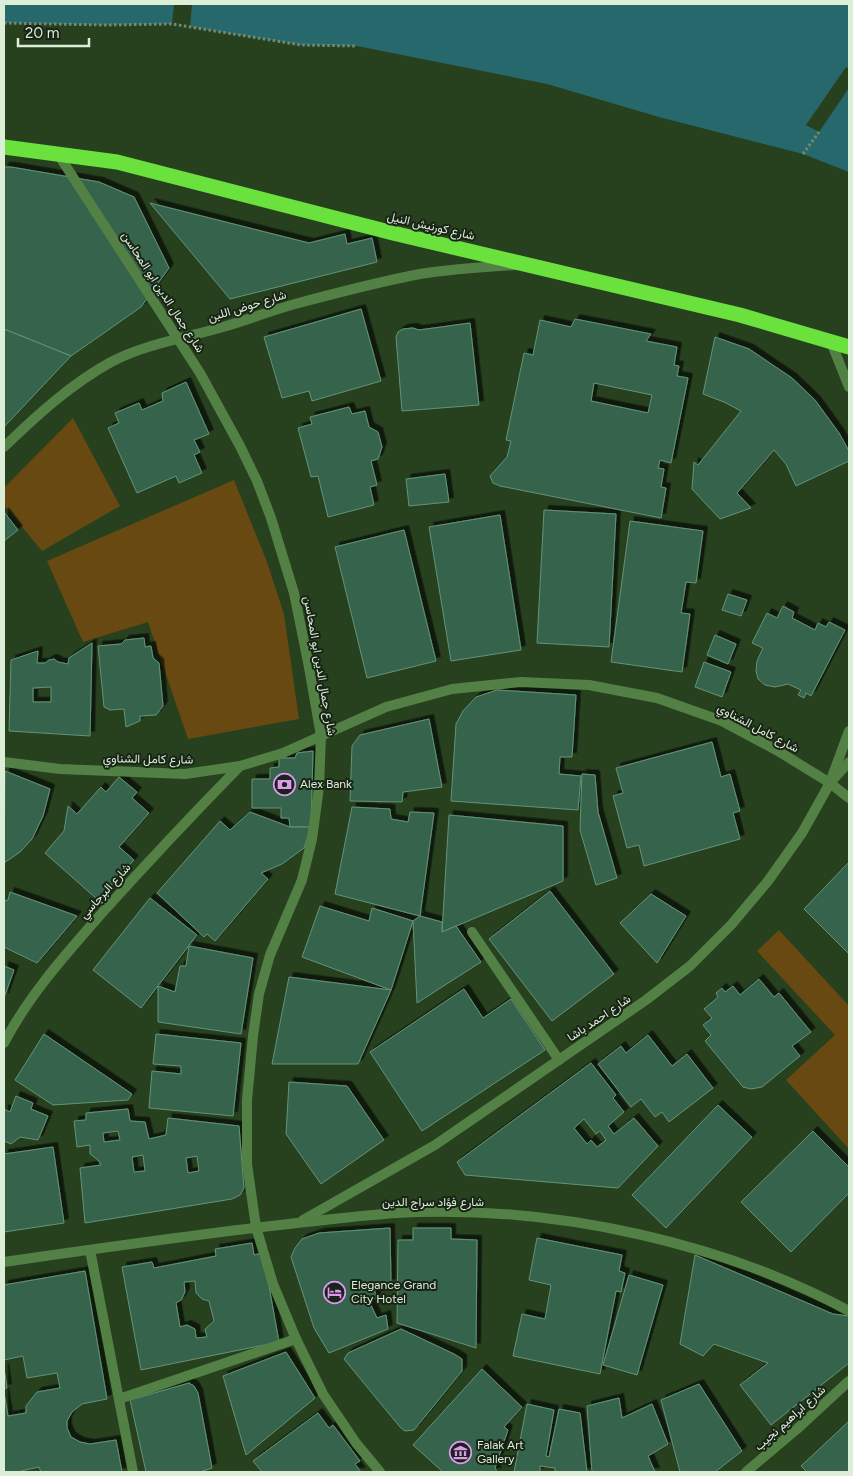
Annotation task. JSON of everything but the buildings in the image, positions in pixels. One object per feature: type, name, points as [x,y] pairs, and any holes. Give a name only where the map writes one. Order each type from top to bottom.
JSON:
[{"type":"highway","name":"شارع كورنيش النيل","points":[[4,147],[117,162],[393,233],[740,314],[849,347]]},
{"type":"street","name":"شارع جمال الدين ابو المحاسن","points":[[58,154],[178,338],[221,409],[257,481],[272,518],[294,593],[321,736],[319,787],[312,839],[302,880],[270,954],[259,994],[246,1100],[247,1164],[256,1228],[273,1284],[296,1339],[323,1394],[356,1443],[380,1472]]},
{"type":"street","name":"شارع حوض اللبن","points":[[4,447],[25,426],[73,387],[109,363],[133,352],[178,338],[214,330],[294,304],[382,282],[464,268],[528,265]]},
{"type":"street","points":[[832,342],[849,387]]},
{"type":"street","name":"شارع كامل الشناوي","points":[[4,762],[60,769],[185,774],[240,766],[283,753],[386,707],[452,689],[521,682],[589,685],[657,698],[722,721],[778,751],[830,783],[849,798]]},
{"type":"street","points":[[830,783],[849,731]]},
{"type":"street","name":"شارع احمد باشا","points":[[298,1223],[435,1145],[646,1000],[690,966],[731,925],[768,881],[802,833],[830,783],[849,762]]},
{"type":"street","name":"شارع البرجاسي","points":[[4,1043],[13,1026],[51,973],[161,847],[240,766]]},
{"type":"street","points":[[472,932],[559,1060]]},
{"type":"street","name":"شارع فؤاد سراج الدين","points":[[4,1262],[356,1215],[475,1212],[548,1219],[620,1230],[690,1247],[744,1264],[849,1311]]},
{"type":"street","points":[[90,1250],[133,1472]]},
{"type":"street","points":[[119,1399],[296,1339]]},
{"type":"street","name":"شارع ابراهيم نجيب","points":[[746,1472],[797,1429],[849,1381]]},
{"type":"path","points":[[4,22],[104,25],[172,24],[301,45],[357,46]]},
{"type":"path","points":[[803,154],[819,132]]},
{"type":"shaded area","points":[[73,418],[120,506],[42,551],[4,505],[4,488]]},
{"type":"shaded area","points":[[234,480],[267,562],[284,614],[299,719],[188,739],[148,622],[83,642],[47,561]]},
{"type":"shaded area","points":[[779,930],[849,1006],[849,1149],[786,1080],[835,1035],[757,951]]},
{"type":"water","points":[[4,4],[849,4],[849,172],[803,154],[659,117],[547,84],[357,46],[301,45],[172,24],[4,23]]},
{"type":"pier","points":[[174,4],[192,4],[190,27],[172,24]]},
{"type":"pier","points":[[846,67],[849,69],[849,88],[819,132],[806,125]]},
{"type":"place","name":"Alex Bank","points":[[284,784]]},
{"type":"place","name":"Elegance Grand City Hotel","points":[[335,1292]]},
{"type":"place","name":"Falak Art Gallery","points":[[461,1452]]}]
